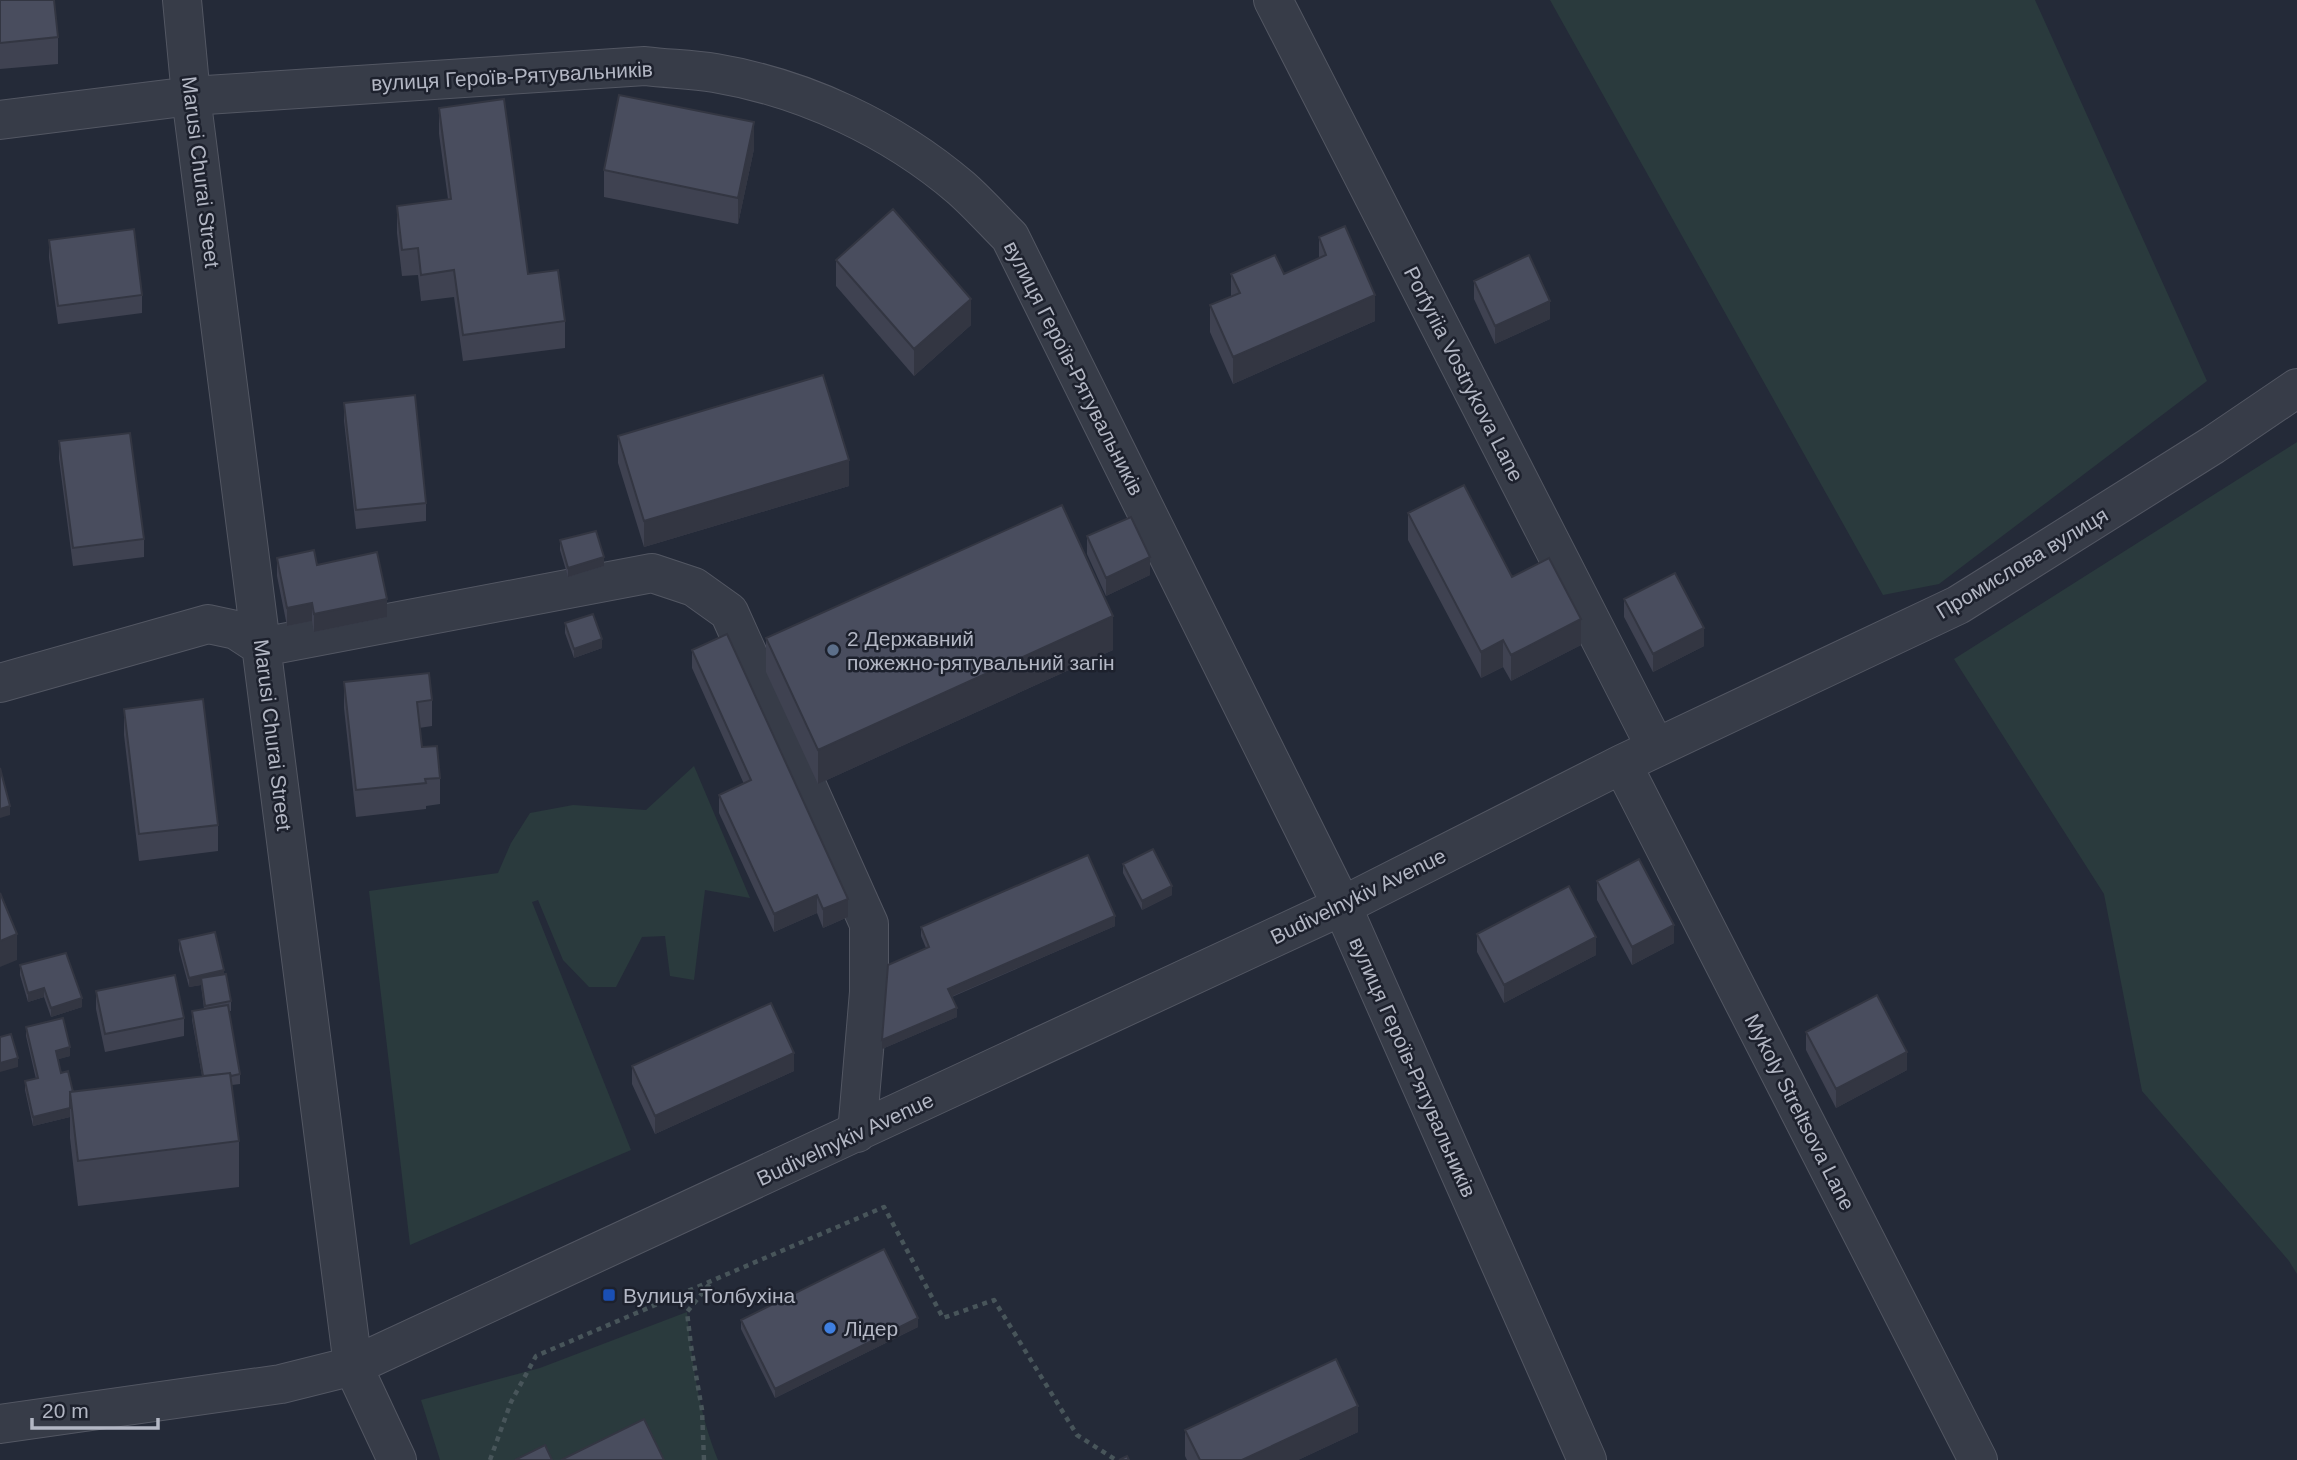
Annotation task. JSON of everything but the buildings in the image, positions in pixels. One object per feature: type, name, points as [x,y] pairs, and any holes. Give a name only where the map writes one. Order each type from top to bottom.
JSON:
[{"type":"street","name":"Marusi Churai Street","points":[[182,0],[191,96],[353,1366],[397,1460]]},
{"type":"street","name":"Porfyriia Vostrykova Lane","points":[[1273,0],[1656,748]]},
{"type":"street","name":"вулиця Героїв-Рятувальників","points":[[0,120],[191,96],[645,66],[714,73],[781,89],[845,114],[906,147],[961,188],[1010,237],[1342,906],[1587,1460]]},
{"type":"street","name":"Промислова вулиця","points":[[1656,748],[1958,605],[2213,445],[2297,388]]},
{"type":"street","points":[[0,683],[208,624],[236,630],[262,647],[652,573],[694,587],[729,612],[869,924],[869,992],[857,1133]]},
{"type":"street","name":"Budivelnykiv Avenue","points":[[0,1424],[281,1384],[353,1366],[1342,906],[1656,748]]},
{"type":"street","name":"Mykoly Streltsova Lane","points":[[1622,764],[1978,1460]]},
{"type":"path","points":[[490,1460],[511,1402],[536,1356],[884,1207],[943,1318],[993,1300],[1077,1435],[1116,1460]]},
{"type":"path","points":[[704,1460],[702,1410],[687,1312],[712,1281]]},
{"type":"shaded area","points":[[1550,0],[2035,0],[2207,381],[1939,584],[1883,595]]},
{"type":"shaded area","points":[[2297,442],[2297,1274],[2289,1261],[2142,1091],[2104,894],[1954,659]]},
{"type":"shaded area","points":[[694,766],[750,898],[705,890],[694,980],[670,976],[665,936],[642,937],[616,987],[589,987],[563,960],[538,900],[532,902],[631,1150],[410,1245],[369,891],[498,873],[511,843],[530,813],[573,805],[646,810]]},
{"type":"shaded area","points":[[687,1312],[697,1388],[718,1460],[440,1460],[421,1400],[540,1368]]},
{"type":"place","name":"2 Державний пожежно-рятувальний загін","points":[[833,650]]},
{"type":"place","name":"Вулиця Толбухіна","points":[[609,1295]]},
{"type":"place","name":"Лідер","points":[[830,1328]]}]
